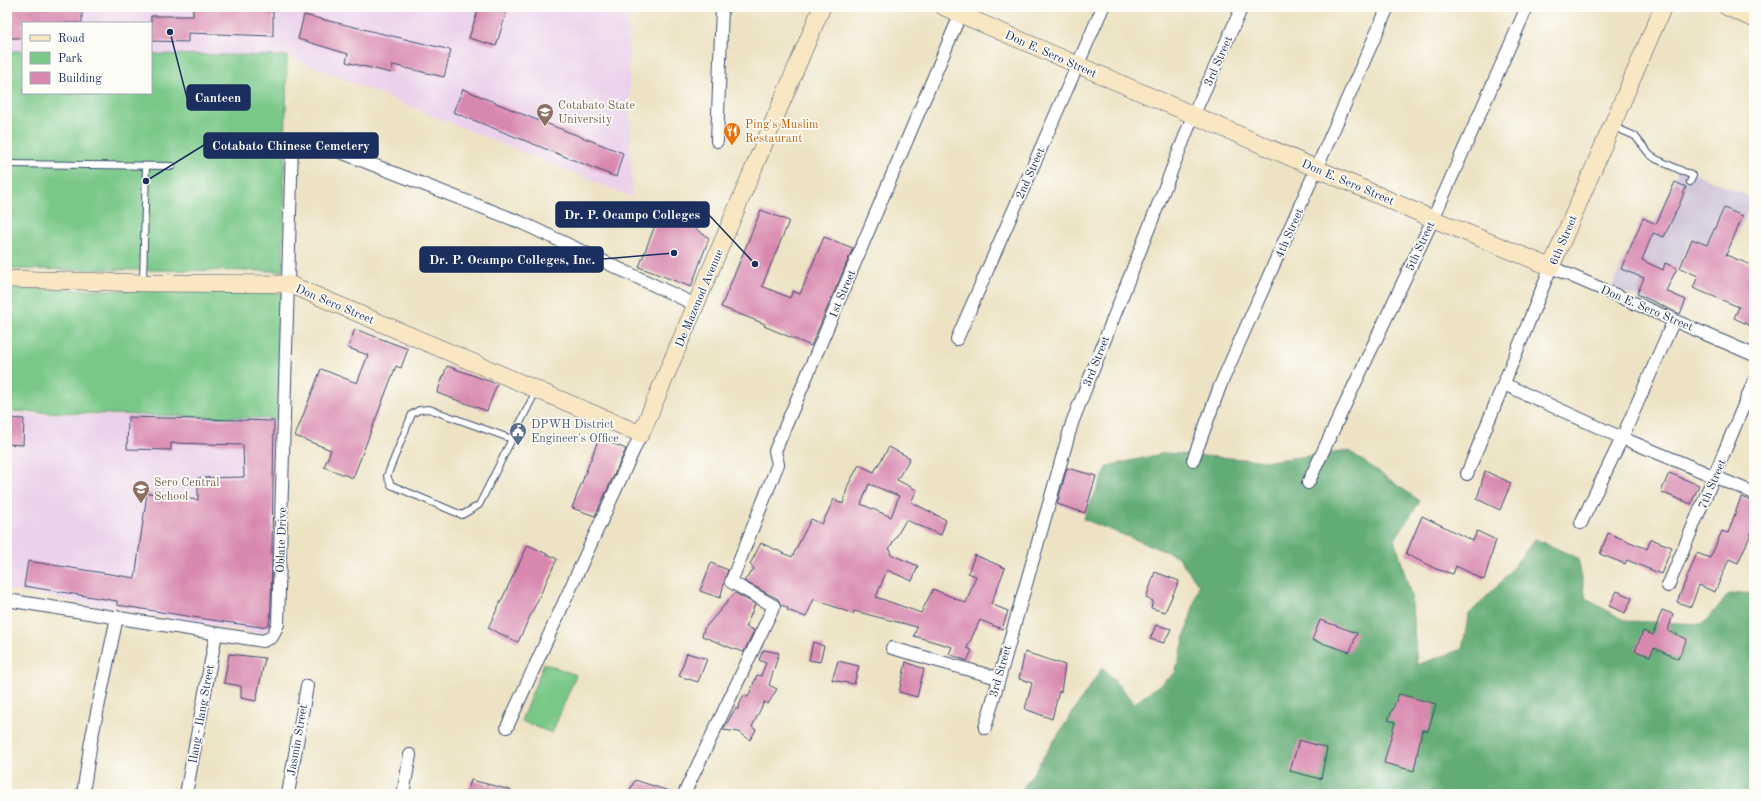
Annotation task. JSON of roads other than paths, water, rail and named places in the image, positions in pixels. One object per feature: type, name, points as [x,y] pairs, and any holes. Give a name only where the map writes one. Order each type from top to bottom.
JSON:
[{"type":"main road","name":"De Mazenod Avenue","points":[[642,434],[822,7]]},
{"type":"main road","name":"Don E. Sero Street","points":[[944,7],[962,11],[1077,65],[1194,116],[1433,219],[1551,267]]},
{"type":"main road","name":"6th Street","points":[[1551,267],[1663,7]]},
{"type":"main road","points":[[1727,7],[1754,19]]},
{"type":"main road","name":"Don Sero Street","points":[[7,279],[143,283],[289,284],[642,434]]},
{"type":"street","points":[[717,141],[722,7]]},
{"type":"street","name":"2nd Street","points":[[957,339],[1103,7]]},
{"type":"street","name":"3rd Street","points":[[985,728],[998,678],[1072,423],[1194,116],[1242,7]]},
{"type":"street","name":"4th Street","points":[[1193,460],[1220,386],[1388,7]]},
{"type":"street","name":"5th Street","points":[[1308,483],[1433,219],[1526,7]]},
{"type":"street","name":"1st Street","points":[[684,794],[774,606],[731,582],[778,464],[775,451],[962,11]]},
{"type":"street","name":"Oblate Drive","points":[[7,600],[263,641],[272,637],[278,624],[292,144],[312,140],[520,222],[696,305]]},
{"type":"street","name":"Don E. Sero Street","points":[[1551,267],[1754,355]]},
{"type":"street","name":"6th Street","points":[[1466,474],[1551,267]]},
{"type":"street","points":[[1581,523],[1622,438],[1674,320]]},
{"type":"street","name":"7th Street","points":[[1668,586],[1754,381]]},
{"type":"street","points":[[1504,384],[1622,438],[1754,493]]},
{"type":"street","points":[[507,727],[642,434]]},
{"type":"street","points":[[83,794],[91,741],[117,617]]},
{"type":"street","name":"Ilang - Ilang Street","points":[[186,794],[216,634]]},
{"type":"street","points":[[892,648],[998,678]]},
{"type":"street","name":"Jasmin Street","points":[[288,794],[307,686]]},
{"type":"street","points":[[403,794],[410,756]]},
{"type":"lane","points":[[1612,126],[1635,136],[1650,155],[1656,159],[1693,176],[1690,182]]},
{"type":"lane","points":[[7,164],[172,166]]},
{"type":"lane","points":[[143,283],[146,166]]},
{"type":"lane","points":[[512,439],[429,409],[419,410],[412,414],[387,476],[388,482],[390,485],[462,516],[479,505],[537,390]]},
{"type":"place","name":"Canteen","points":[[170,32]]},
{"type":"place","name":"Cotabato State University","points":[[545,127]]},
{"type":"place","name":"Ping's Muslim Restaurant","points":[[732,146]]},
{"type":"place","name":"Cotabato Chinese Cemetery","points":[[146,181]]},
{"type":"place","name":"Dr. P. Ocampo Colleges, Inc.","points":[[674,253]]},
{"type":"place","name":"Dr. P. Ocampo Colleges","points":[[755,264]]},
{"type":"place","name":"DPWH District Engineer's Office","points":[[518,446]]},
{"type":"place","name":"Sero Central School","points":[[141,504]]}]
